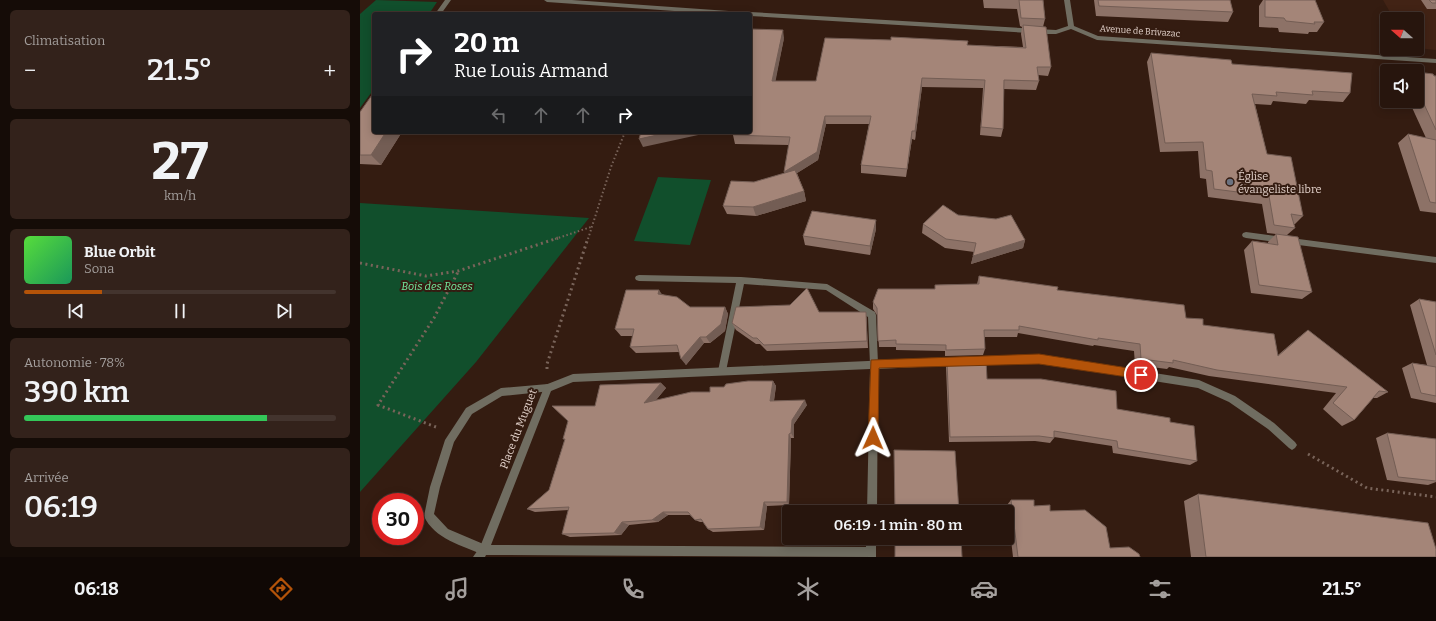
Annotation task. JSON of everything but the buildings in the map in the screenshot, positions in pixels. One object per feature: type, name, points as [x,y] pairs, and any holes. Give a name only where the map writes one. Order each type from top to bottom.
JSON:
[{"type":"street","points":[[439,12],[448,0]]},
{"type":"street","points":[[547,0],[715,12]]},
{"type":"street","points":[[752,14],[1056,32],[1071,27],[1067,0]]},
{"type":"street","name":"Avenue de Brivazac","points":[[1071,27],[1097,38],[1436,61]]},
{"type":"street","points":[[1246,235],[1436,260]]},
{"type":"street","points":[[639,278],[741,280],[826,287],[872,314],[874,364],[872,505]]},
{"type":"street","points":[[722,371],[741,280]]},
{"type":"street","name":"Place du Muguet","points":[[481,553],[548,388],[573,378],[874,364],[1039,359],[1199,384],[1232,399],[1271,426],[1292,444]]},
{"type":"street","points":[[548,388],[501,392],[469,411],[450,440],[435,487],[429,516],[444,533],[481,553],[871,555]]},
{"type":"path","points":[[548,388],[547,364],[611,167],[624,134]]},
{"type":"path","points":[[360,263],[426,276],[458,271],[592,226]]},
{"type":"path","points":[[454,434],[378,405],[434,318],[458,271]]},
{"type":"path","points":[[1292,444],[1367,488],[1436,497]]},
{"type":"shaded area","points":[[1383,0],[1436,0],[1436,50],[1424,49],[1424,12],[1390,12]]},
{"type":"green space","points":[[376,0],[437,2],[430,12],[372,12],[372,92],[360,108],[360,14]]},
{"type":"green space","points":[[658,177],[711,180],[690,245],[634,241]]},
{"type":"green space","name":"Bois des Roses","points":[[360,203],[589,218],[476,362],[360,492]]},
{"type":"place","name":"Église évangeliste libre","points":[[1230,182]]},
{"type":"route","points":[[873,438],[874,364],[1039,359],[1141,375]]}]
